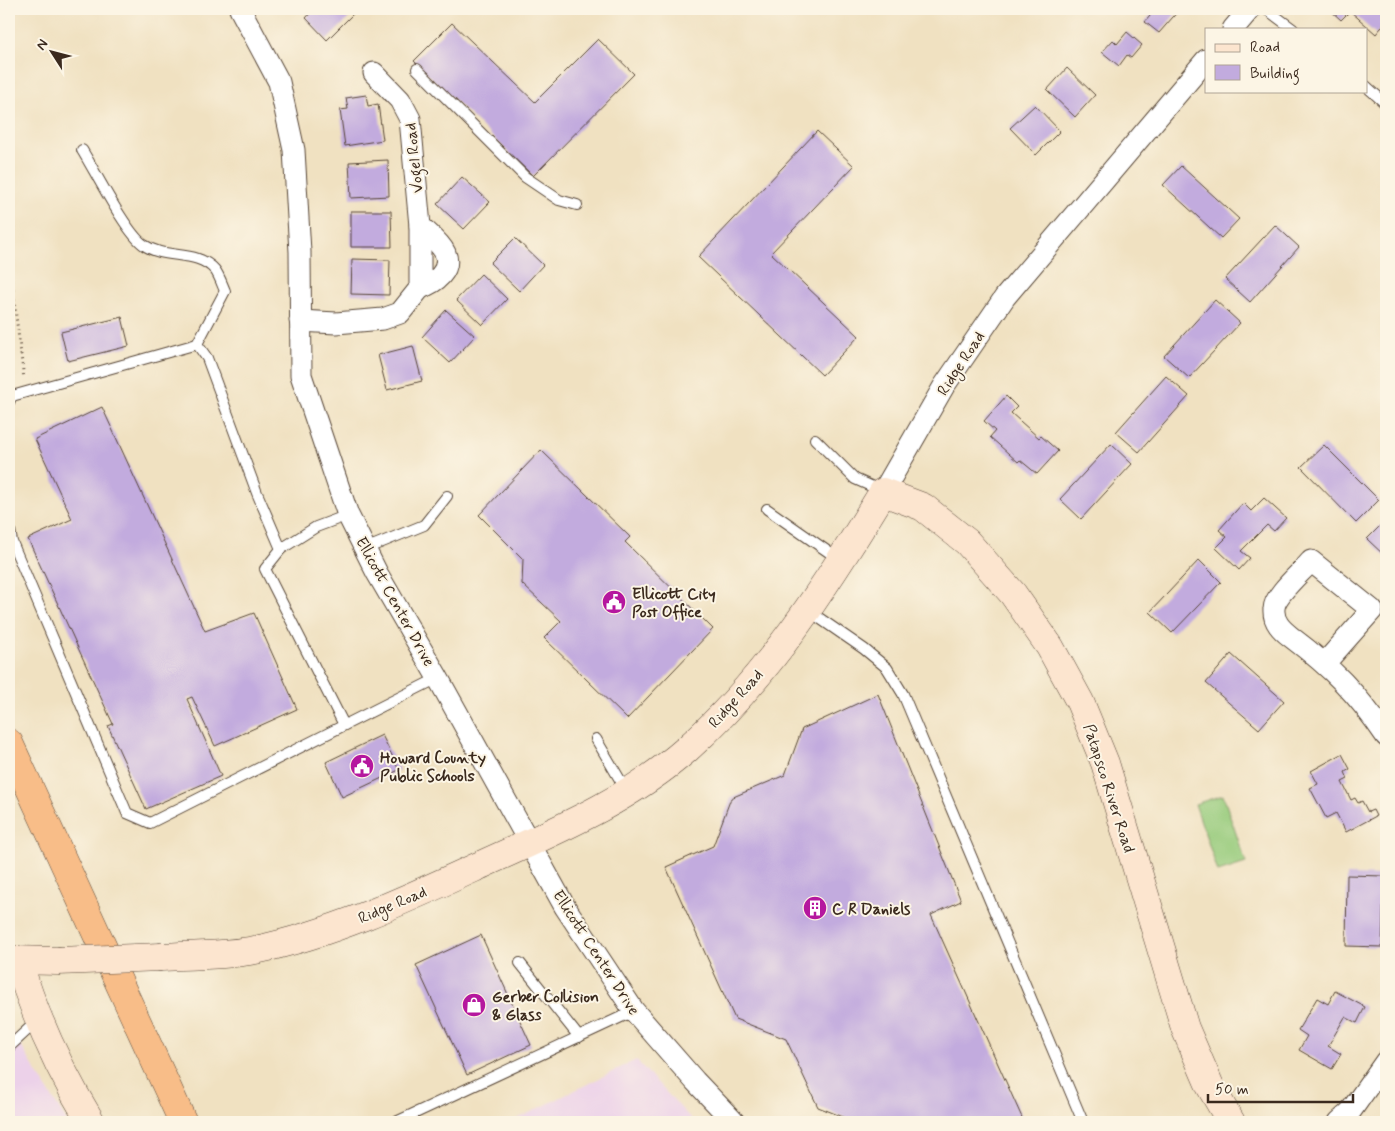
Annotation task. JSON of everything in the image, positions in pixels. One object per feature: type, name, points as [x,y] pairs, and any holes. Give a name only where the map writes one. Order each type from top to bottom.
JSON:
[{"type":"highway","points":[[9,743],[183,1122]]},
{"type":"street","points":[[1234,28],[1250,9]]},
{"type":"street","name":"Ellicott Center Drive","points":[[245,10],[279,82],[294,150],[300,252],[301,375],[348,515],[377,573],[531,842],[565,907],[634,1011],[695,1082],[734,1122]]},
{"type":"street","name":"Ridge Road","points":[[13,960],[58,961],[253,951],[316,935],[405,900],[592,813],[634,788],[686,750],[760,672],[808,610],[841,561],[883,492],[944,386],[1005,297],[1205,61]]},
{"type":"street","name":"Vogel Road","points":[[300,321],[336,323],[383,319],[400,313],[420,288],[420,226],[410,119],[400,100],[374,73]]},
{"type":"street","name":"Patapsco River Road","points":[[883,492],[923,507],[968,542],[1013,594],[1050,647],[1080,702],[1105,763],[1184,1028],[1210,1086],[1230,1122]]},
{"type":"street","points":[[1325,663],[1372,610],[1311,561],[1279,596],[1274,608],[1280,628],[1325,663],[1363,702],[1386,736]]},
{"type":"street","points":[[13,960],[63,1076],[91,1122]]},
{"type":"street","points":[[1339,1122],[1350,1112],[1386,1061]]},
{"type":"lane","points":[[1266,9],[1292,28]]},
{"type":"lane","points":[[417,69],[525,177],[559,200],[577,205]]},
{"type":"lane","points":[[1368,88],[1386,104]]},
{"type":"lane","points":[[9,402],[12,396],[197,344],[225,291],[215,270],[199,258],[159,251],[145,246],[132,233],[82,150]]},
{"type":"lane","points":[[197,344],[207,358],[257,493],[281,549]]},
{"type":"lane","points":[[815,439],[855,479],[883,492]]},
{"type":"lane","points":[[365,549],[424,525],[447,496]]},
{"type":"lane","points":[[767,509],[841,561]]},
{"type":"lane","points":[[344,725],[265,569],[281,549],[316,528],[348,515]]},
{"type":"lane","points":[[9,524],[12,542],[127,813],[150,823],[438,678]]},
{"type":"lane","points":[[808,610],[864,649],[887,668],[903,694],[1083,1122]]},
{"type":"lane","points":[[596,739],[627,791]]},
{"type":"lane","points":[[520,963],[579,1037]]},
{"type":"lane","points":[[396,1122],[634,1011]]},
{"type":"lane","points":[[9,1047],[39,1019]]},
{"type":"path","points":[[9,260],[26,392]]},
{"type":"shaded area","points":[[9,1026],[67,1122],[9,1122]]},
{"type":"shaded area","points":[[636,1060],[694,1122],[511,1122]]},
{"type":"green space","points":[[1223,795],[1246,863],[1218,872],[1195,804]]},
{"type":"building","points":[[314,9],[358,9],[327,40],[306,18]]},
{"type":"building","points":[[1151,9],[1180,9],[1159,33],[1145,22],[1154,11]]},
{"type":"building","points":[[1329,9],[1383,9],[1386,11],[1386,22],[1376,34],[1350,11],[1341,20]]},
{"type":"building","points":[[452,23],[535,102],[598,39],[634,74],[533,176],[414,61]]},
{"type":"building","points":[[1127,32],[1142,45],[1131,58],[1127,55],[1119,66],[1102,52],[1113,40],[1117,44]]},
{"type":"building","points":[[1067,68],[1095,95],[1075,117],[1047,90]]},
{"type":"building","points":[[366,95],[368,106],[378,104],[383,140],[345,146],[340,110],[348,109],[346,98]]},
{"type":"building","points":[[1035,105],[1060,131],[1036,155],[1010,128]]},
{"type":"building","points":[[817,131],[854,166],[771,253],[859,336],[822,375],[698,257]]},
{"type":"building","points":[[388,160],[389,196],[351,198],[349,162]]},
{"type":"building","points":[[1181,166],[1239,219],[1221,238],[1163,185]]},
{"type":"building","points":[[462,177],[490,202],[464,229],[437,204]]},
{"type":"building","points":[[351,211],[391,211],[392,247],[351,247]]},
{"type":"building","points":[[1275,225],[1299,247],[1250,302],[1225,279]]},
{"type":"building","points":[[515,238],[543,265],[519,291],[490,263]]},
{"type":"building","points":[[352,259],[390,260],[389,295],[351,294]]},
{"type":"building","points":[[481,274],[507,299],[482,325],[456,300]]},
{"type":"building","points":[[1215,300],[1240,323],[1189,378],[1164,356]]},
{"type":"building","points":[[446,310],[475,336],[450,363],[422,337]]},
{"type":"building","points":[[122,317],[129,346],[68,361],[61,332]]},
{"type":"building","points":[[413,346],[422,381],[387,390],[378,355]]},
{"type":"building","points":[[1166,376],[1189,396],[1139,452],[1116,432]]},
{"type":"building","points":[[1006,396],[1017,407],[1011,413],[1039,438],[1041,436],[1058,451],[1037,474],[1020,460],[1018,462],[990,437],[995,431],[984,421]]},
{"type":"building","points":[[102,407],[205,631],[254,613],[297,709],[215,746],[192,697],[187,699],[221,776],[146,809],[108,726],[113,724],[28,539],[72,519],[35,439]]},
{"type":"building","points":[[1111,444],[1132,464],[1081,519],[1060,499]]},
{"type":"building","points":[[1324,445],[1379,500],[1356,523],[1301,467]]},
{"type":"building","name":"Ellicott City Post Office","points":[[541,450],[630,537],[625,542],[713,629],[627,719],[544,638],[561,621],[522,584],[523,559],[479,515]]},
{"type":"building","points":[[1264,498],[1286,518],[1274,531],[1267,525],[1241,551],[1250,558],[1239,570],[1216,548],[1227,537],[1219,530],[1243,503],[1251,511]]},
{"type":"building","points":[[1386,520],[1386,557],[1367,539]]},
{"type":"building","points":[[1199,560],[1221,582],[1172,633],[1150,612]]},
{"type":"building","points":[[1231,654],[1284,701],[1259,729],[1206,683]]},
{"type":"building","name":"C R Daniels","points":[[878,694],[961,901],[931,915],[1024,1122],[856,1122],[818,1107],[786,1039],[735,1019],[666,867],[713,846],[731,798],[785,775],[802,729]]},
{"type":"building","name":"Howard County Public Schools","points":[[382,735],[399,770],[342,797],[326,762]]},
{"type":"building","points":[[1342,754],[1350,769],[1345,772],[1348,779],[1342,782],[1351,800],[1355,798],[1358,803],[1362,801],[1368,812],[1373,810],[1376,816],[1346,832],[1336,813],[1326,818],[1310,788],[1318,784],[1311,771]]},
{"type":"building","points":[[1347,875],[1384,876],[1382,947],[1346,946]]},
{"type":"building","name":"Gerber Collision & Glass","points":[[481,935],[531,1045],[467,1075],[416,965]]},
{"type":"building","points":[[1335,991],[1365,1007],[1357,1023],[1345,1017],[1328,1046],[1341,1054],[1332,1069],[1299,1050],[1307,1036],[1298,1030],[1317,998],[1328,1004]]},
{"type":"place","name":"Ellicott City Post Office","points":[[614,602]]},
{"type":"place","name":"Howard County Public Schools","points":[[362,766]]},
{"type":"place","name":"C R Daniels","points":[[815,908]]},
{"type":"place","name":"Gerber Collision & Glass","points":[[474,1005]]}]
